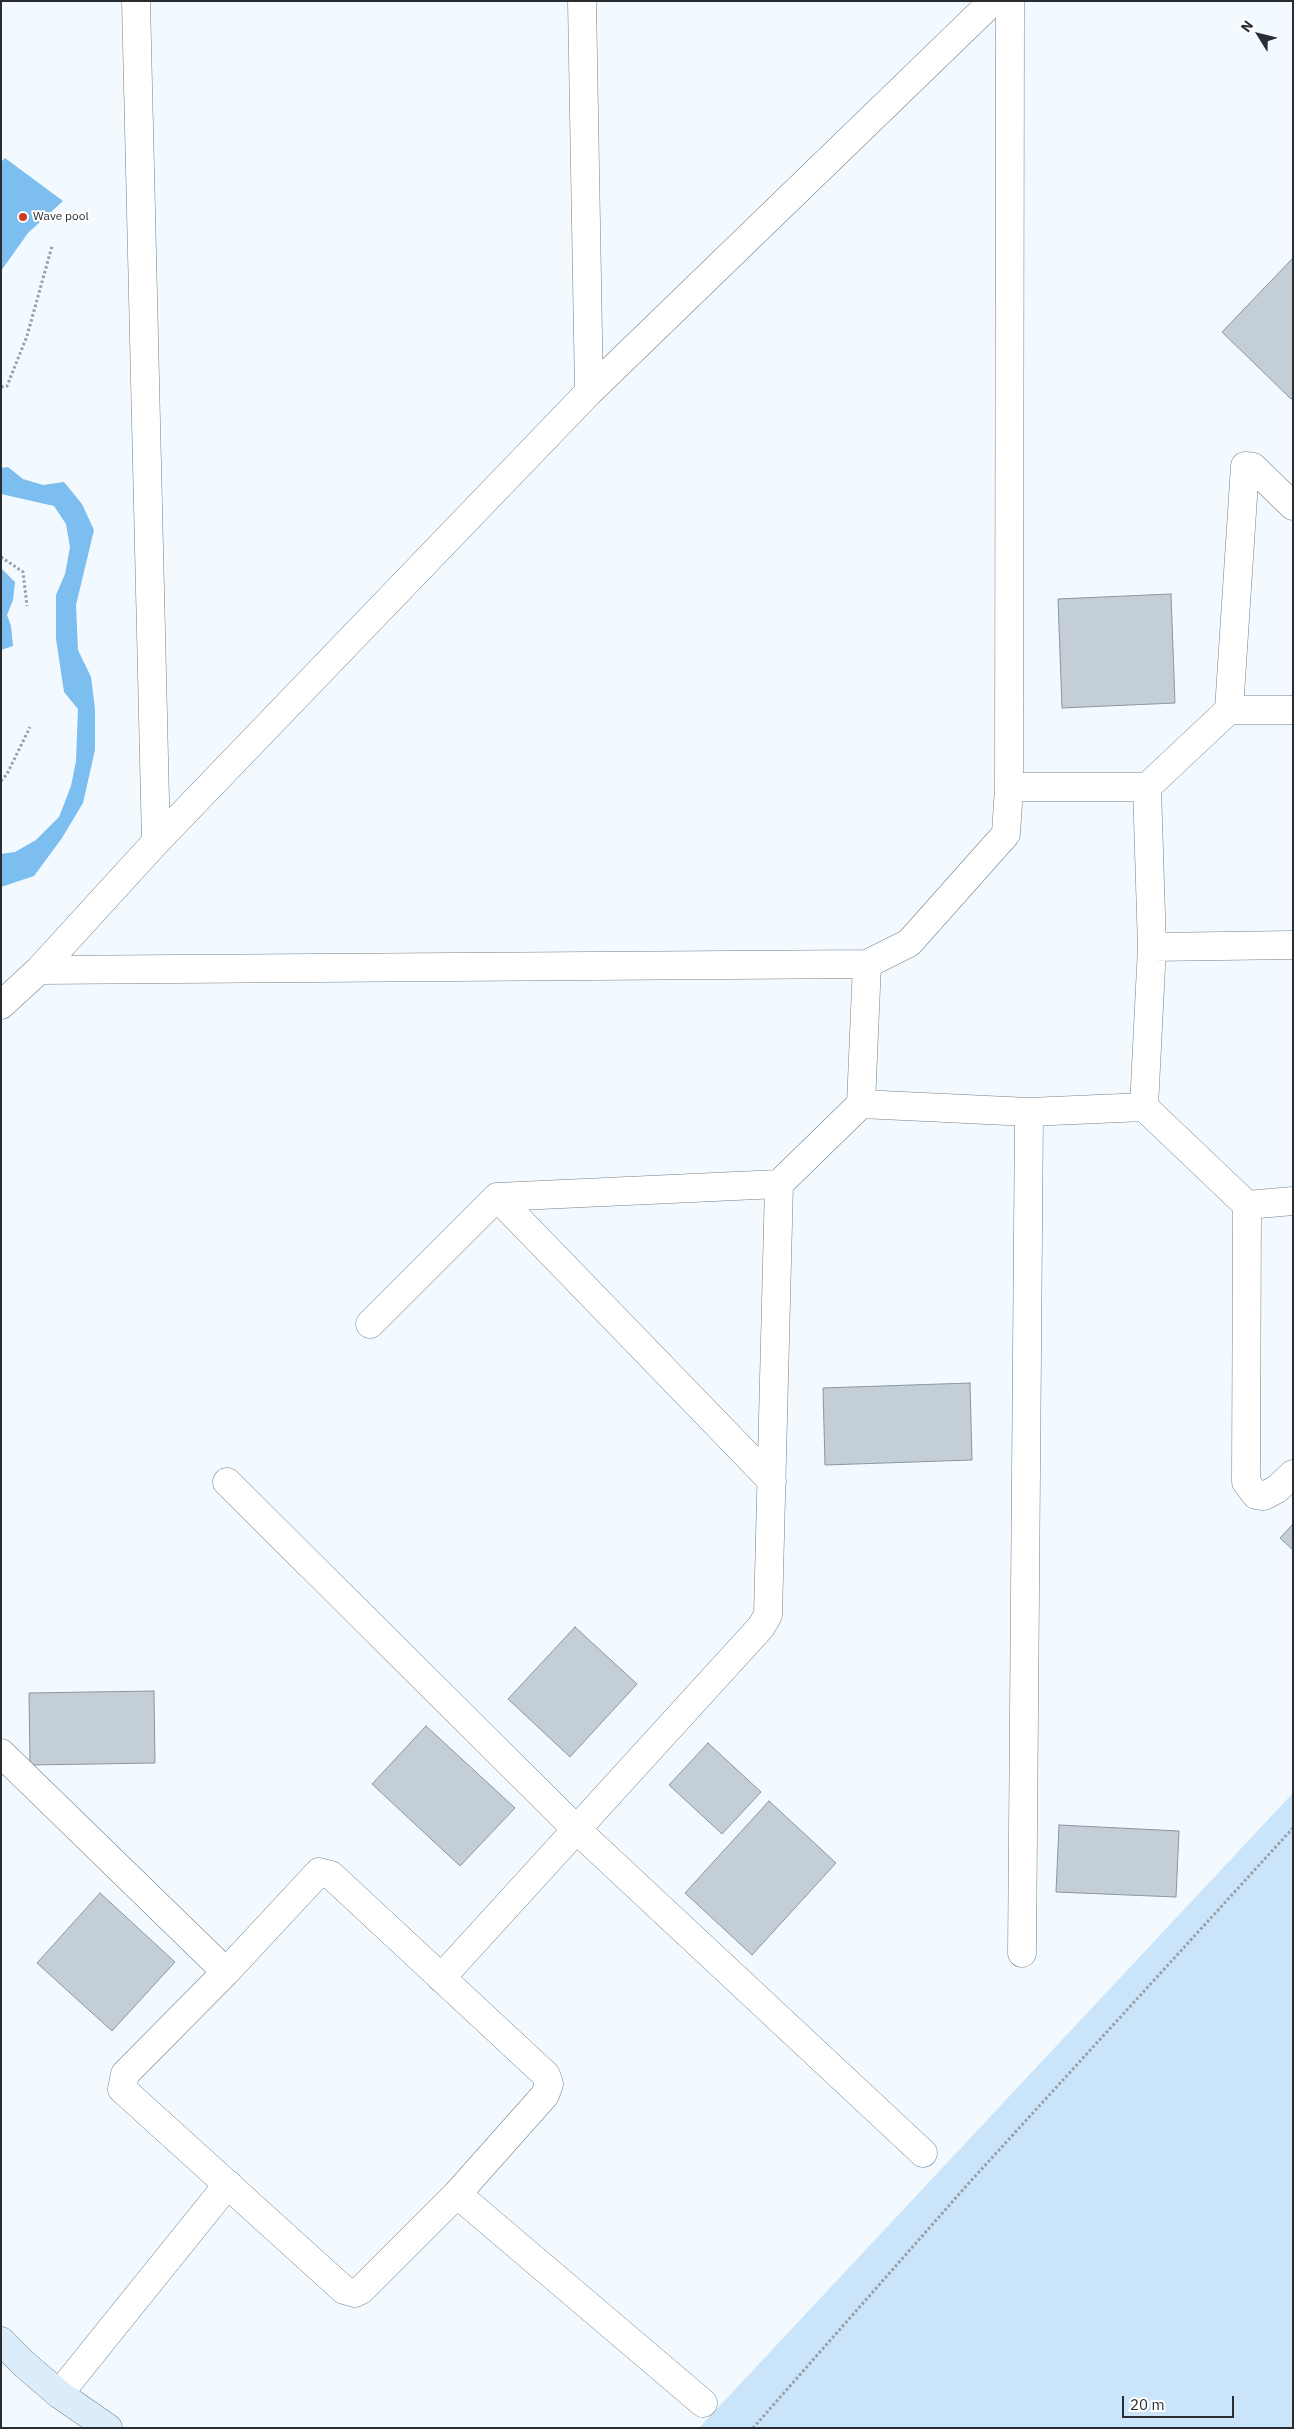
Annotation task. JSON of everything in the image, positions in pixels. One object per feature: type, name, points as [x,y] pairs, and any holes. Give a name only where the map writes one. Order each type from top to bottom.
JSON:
[{"type":"street","points":[[136,1],[156,842]]},
{"type":"street","points":[[582,1],[589,392]]},
{"type":"street","points":[[1,1005],[39,970],[156,842],[589,392],[993,1]]},
{"type":"street","points":[[39,970],[867,964],[909,942],[1006,834],[1009,788],[1010,1]]},
{"type":"street","points":[[1009,788],[1147,787],[1229,710],[1245,466],[1253,467],[1293,506]]},
{"type":"street","points":[[1229,710],[1293,710]]},
{"type":"street","points":[[1144,1107],[1152,947],[1147,787]]},
{"type":"street","points":[[1152,947],[1293,945]]},
{"type":"street","points":[[370,1324],[496,1197],[779,1184],[861,1104],[867,964]]},
{"type":"street","points":[[861,1104],[1029,1112],[1144,1107],[1247,1205],[1246,1482],[1256,1495],[1264,1496],[1277,1489],[1293,1474]]},
{"type":"street","points":[[1022,1953],[1029,1112]]},
{"type":"street","points":[[441,1978],[761,1627],[768,1615],[779,1184]]},
{"type":"street","points":[[496,1197],[772,1481]]},
{"type":"street","points":[[1247,1205],[1293,1201]]},
{"type":"street","points":[[227,1482],[576,1830],[923,2153]]},
{"type":"street","points":[[1,1753],[226,1972]]},
{"type":"street","points":[[319,1872],[331,1875],[546,2075],[549,2084],[545,2095],[457,2194],[361,2290],[355,2293],[344,2290],[122,2089],[125,2074],[226,1972],[319,1872]]},
{"type":"street","points":[[59,2394],[228,2184]]},
{"type":"street","points":[[457,2194],[703,2403]]},
{"type":"street","points":[[1,2341],[59,2394],[108,2428]]},
{"type":"path","points":[[1,387],[7,386],[28,336],[52,246]]},
{"type":"path","points":[[1,557],[23,572],[27,606]]},
{"type":"path","points":[[1,781],[7,774],[30,727]]},
{"type":"path","points":[[753,2428],[968,2184],[1293,1828]]},
{"type":"shaded area","points":[[1293,1793],[1293,2428],[699,2428]]},
{"type":"water","name":"Wave pool","points":[[5,158],[63,201],[28,233],[1,271],[1,162]]},
{"type":"water","points":[[8,467],[23,479],[43,485],[64,482],[82,504],[94,530],[76,605],[78,650],[91,677],[95,709],[95,750],[83,803],[62,838],[34,876],[1,887],[1,854],[15,852],[36,840],[59,817],[71,786],[76,761],[78,709],[64,692],[56,639],[56,595],[65,574],[70,547],[66,524],[54,506],[1,494],[1,468]]},
{"type":"water","points":[[1,568],[15,582],[13,600],[7,615],[11,626],[13,646],[1,650]]},
{"type":"building","points":[[1293,258],[1293,398],[1291,399],[1222,332]]},
{"type":"building","points":[[1171,594],[1175,703],[1062,708],[1058,599]]},
{"type":"building","points":[[970,1383],[972,1460],[825,1465],[823,1388]]},
{"type":"building","points":[[1293,1524],[1293,1550],[1280,1538]]},
{"type":"building","points":[[575,1627],[637,1684],[570,1757],[508,1699]]},
{"type":"building","points":[[154,1691],[155,1763],[30,1765],[29,1693]]},
{"type":"building","points":[[426,1726],[515,1808],[460,1866],[372,1784]]},
{"type":"building","points":[[708,1743],[761,1792],[722,1834],[669,1785]]},
{"type":"building","points":[[769,1801],[836,1863],[752,1955],[685,1893]]},
{"type":"building","points":[[1059,1825],[1179,1831],[1176,1897],[1056,1892]]},
{"type":"building","points":[[100,1893],[175,1962],[112,2031],[37,1963]]},
{"type":"place","name":"Wave pool","points":[[23,217]]}]
